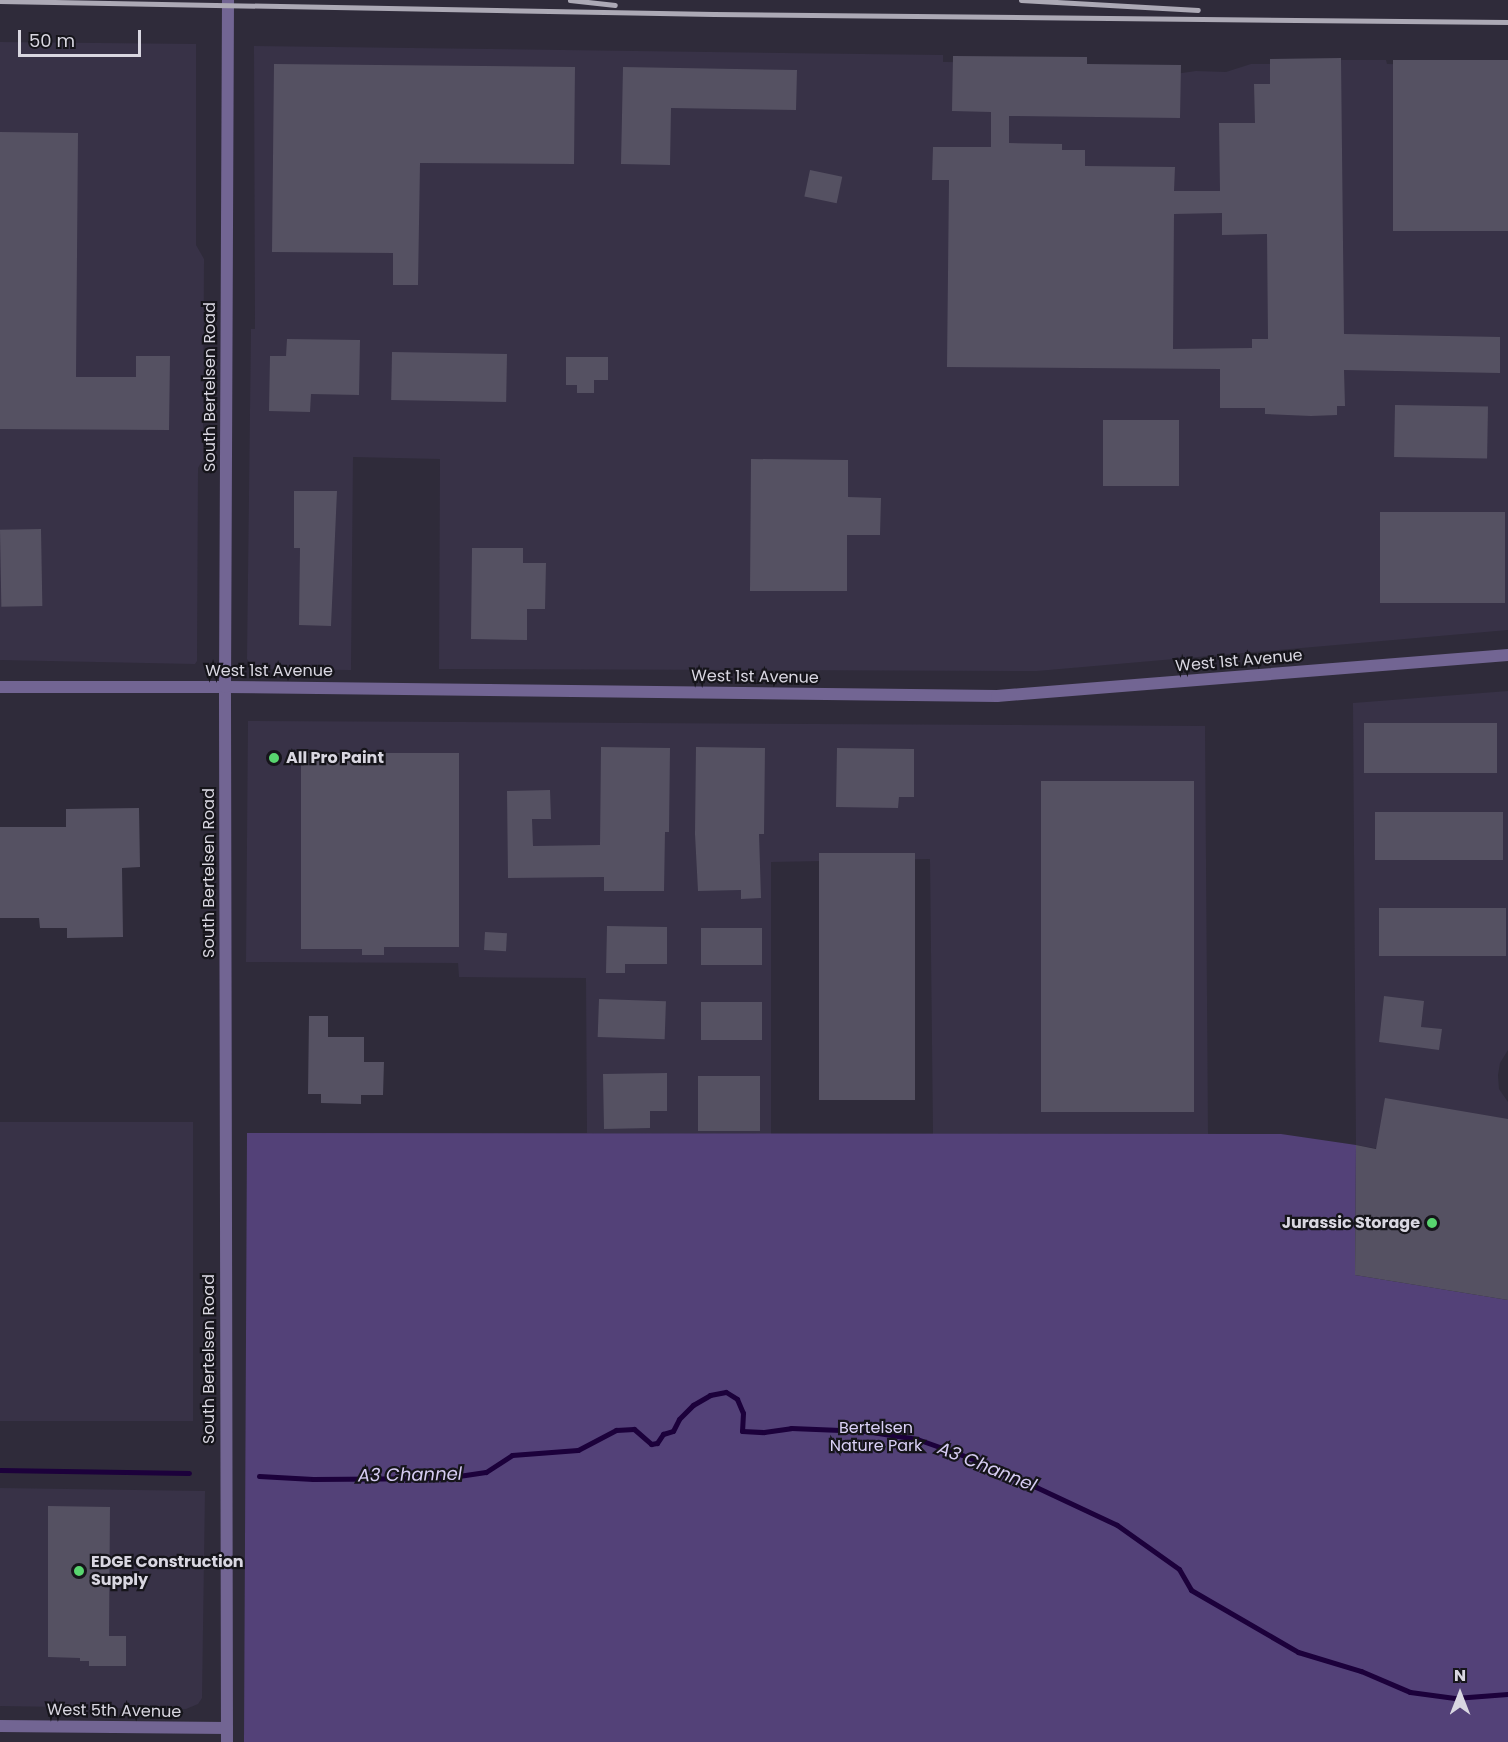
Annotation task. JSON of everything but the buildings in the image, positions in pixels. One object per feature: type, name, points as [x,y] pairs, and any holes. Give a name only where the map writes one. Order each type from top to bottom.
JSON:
[{"type":"street","name":"South Bertelsen Road","points":[[227,1742],[225,687],[228,2]]},
{"type":"street","name":"West 1st Avenue","points":[[0,687],[225,687],[997,696],[1508,655]]},
{"type":"street","name":"West 5th Avenue","points":[[0,1726],[227,1728]]},
{"type":"shaded area","points":[[0,42],[196,44],[196,245],[204,259],[203,459],[198,468],[197,661],[195,664],[0,660]]},
{"type":"shaded area","points":[[254,46],[943,55],[943,62],[1082,63],[1081,73],[1226,72],[1251,64],[1335,64],[1336,60],[1386,60],[1387,64],[1508,66],[1508,630],[1037,671],[439,669],[440,459],[353,457],[351,670],[257,669],[252,667],[247,659],[251,329],[255,329]]},
{"type":"shaded area","points":[[1508,691],[1508,1050],[1500,1063],[1498,1075],[1499,1089],[1508,1102],[1508,1171],[1356,1145],[1353,703]]},
{"type":"shaded area","points":[[248,721],[1205,726],[1208,1134],[933,1134],[930,859],[771,862],[771,1134],[587,1133],[586,978],[459,977],[458,963],[246,962]]},
{"type":"shaded area","points":[[0,1122],[193,1122],[193,1421],[0,1421]]},
{"type":"shaded area","points":[[0,1488],[205,1491],[202,1698],[198,1704],[186,1709],[0,1706]]},
{"type":"green space","name":"Bertelsen Nature Park","points":[[247,1133],[1281,1134],[1356,1145],[1355,1275],[1508,1300],[1508,1742],[244,1742]]},
{"type":"waterway","name":"A3 Channel","points":[[259,1476],[313,1479],[445,1478],[486,1472],[512,1455],[578,1450],[616,1430],[634,1429],[651,1444],[657,1443],[663,1434],[673,1431],[679,1419],[693,1405],[710,1395],[726,1392],[737,1399],[743,1413],[742,1431],[764,1432],[791,1428],[865,1431],[917,1439],[976,1460],[1036,1487],[1117,1525],[1179,1569],[1191,1590],[1298,1652],[1361,1671],[1410,1692],[1455,1698],[1508,1694]]},
{"type":"waterway","name":"A3 Channel","points":[[0,1470],[189,1473]]},
{"type":"railway","points":[[570,0],[615,5]]},
{"type":"railway","points":[[1021,0],[1198,10]]},
{"type":"railway","points":[[0,1],[714,14],[1508,22]]},
{"type":"place","name":"All Pro Paint","points":[[274,758]]},
{"type":"place","name":"Jurassic Storage","points":[[1432,1223]]},
{"type":"place","name":"EDGE Construction Supply","points":[[79,1571]]}]
